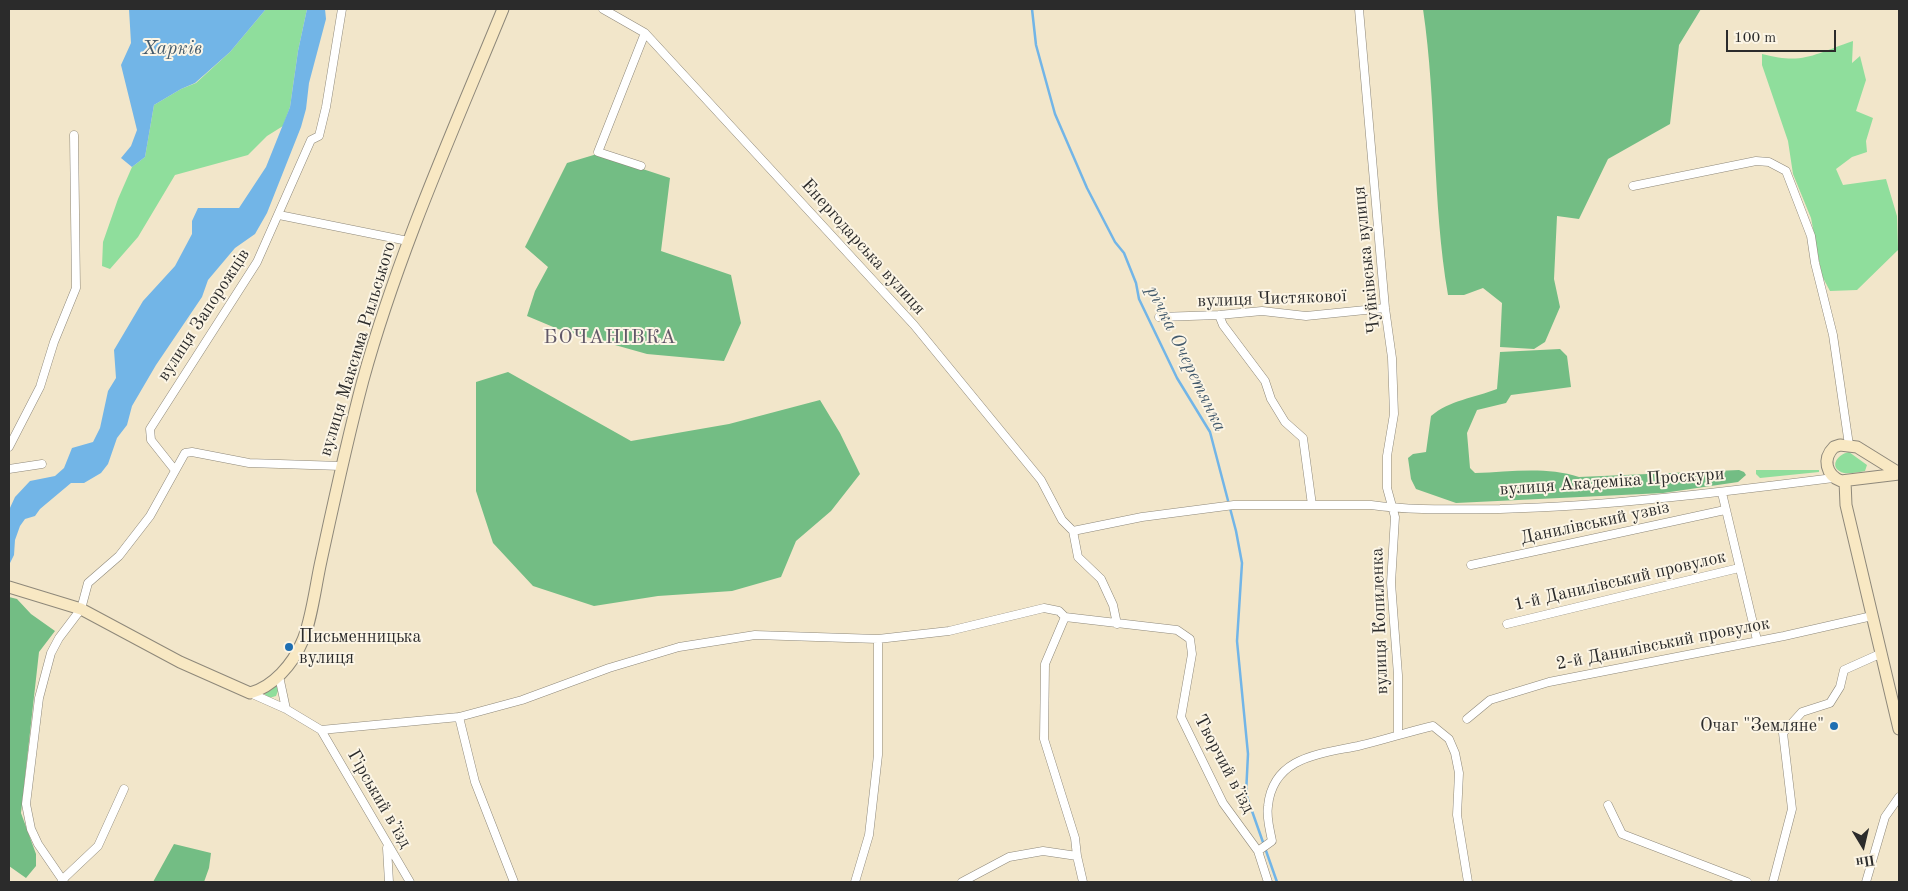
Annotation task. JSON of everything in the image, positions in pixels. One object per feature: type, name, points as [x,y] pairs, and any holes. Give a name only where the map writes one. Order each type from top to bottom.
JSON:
[{"type":"main road","name":"вулиця Максима Рильського","points":[[250,693],[257,691],[279,676],[303,641],[341,466],[363,380],[408,241],[503,9]]},
{"type":"main road","points":[[1833,478],[1827,464],[1830,452],[1840,445],[1849,445]]},
{"type":"main road","name":"вулиця Академіка Проскури","points":[[1849,445],[1899,473]]},
{"type":"main road","name":"вулиця Академіка Проскури","points":[[1833,478],[1845,481],[1899,473]]},
{"type":"main road","points":[[1845,481],[1846,505],[1899,729]]},
{"type":"main road","points":[[9,587],[81,609],[180,662],[250,693]]},
{"type":"street","name":"вулиця Запорожців","points":[[174,469],[151,440],[150,429],[257,262],[311,140],[319,136],[326,106],[342,9]]},
{"type":"street","name":"Енергодарська вулиця","points":[[603,9],[645,33],[914,325],[1041,480],[1062,520],[1073,531],[1078,557],[1101,579],[1114,604],[1118,624]]},
{"type":"street","name":"Чуйківська вулиця","points":[[1359,9],[1385,308],[1392,358],[1394,414],[1386,456],[1386,488],[1392,508]]},
{"type":"street","points":[[641,166],[598,152],[645,33]]},
{"type":"street","points":[[9,447],[40,387],[54,342],[76,288],[74,135]]},
{"type":"street","points":[[1633,186],[1756,161],[1769,162],[1786,171],[1811,236],[1815,263],[1833,335],[1849,445]]},
{"type":"street","points":[[279,215],[408,241]]},
{"type":"street","name":"вулиця Чистякової","points":[[1159,317],[1219,315],[1262,310],[1306,316],[1385,308]]},
{"type":"street","points":[[1219,315],[1223,325],[1265,381],[1271,398],[1285,422],[1303,438],[1312,505]]},
{"type":"street","points":[[124,789],[98,846],[63,881],[38,844],[31,829],[26,804],[39,698],[51,653],[59,638],[81,609],[88,583],[119,556],[150,516],[182,455],[188,452],[249,462],[341,466]]},
{"type":"street","points":[[9,469],[42,464]]},
{"type":"street","name":"вулиця Академіка Проскури","points":[[1392,508],[1557,507],[1722,493],[1833,478]]},
{"type":"street","points":[[1722,493],[1757,640]]},
{"type":"street","points":[[1073,531],[1142,517],[1234,505],[1371,505],[1392,508]]},
{"type":"street","name":"вулиця Копиленка","points":[[1392,508],[1395,523],[1391,583],[1398,676],[1398,734]]},
{"type":"street","name":"Данилівський узвіз","points":[[1471,566],[1725,510]]},
{"type":"street","name":"1-й Данилівський провулок","points":[[1507,624],[1739,568]]},
{"type":"street","points":[[250,693],[286,709],[321,730],[459,716],[522,700],[609,668],[679,647],[756,635],[878,639],[949,631],[1044,608],[1059,611],[1065,617],[1118,624]]},
{"type":"street","name":"2-й Данилівський провулок","points":[[1466,719],[1490,700],[1549,682],[1667,660],[1872,616]]},
{"type":"street","points":[[1065,617],[1045,664],[1044,739],[1075,838],[1083,882]]},
{"type":"street","name":"Творчий в’їзд","points":[[1118,624],[1177,630],[1190,640],[1192,654],[1181,717],[1224,803],[1258,851],[1268,882]]},
{"type":"street","points":[[855,882],[869,835],[878,755],[878,639]]},
{"type":"street","points":[[1773,882],[1792,809],[1783,734],[1802,712],[1830,703],[1840,687],[1844,670],[1882,653]]},
{"type":"street","points":[[279,676],[286,709]]},
{"type":"street","points":[[459,716],[475,782],[514,882]]},
{"type":"street","points":[[1258,851],[1272,841],[1267,808],[1270,795],[1280,775],[1289,765],[1313,756],[1433,726],[1449,739],[1455,753],[1458,773],[1457,815],[1468,882]]},
{"type":"street","name":"Гірський в’їзд","points":[[321,730],[387,846],[410,882]]},
{"type":"street","points":[[1866,882],[1885,817],[1899,796]]},
{"type":"street","points":[[1608,805],[1622,834],[1748,882]]},
{"type":"street","points":[[387,846],[389,882]]},
{"type":"street","points":[[962,882],[1009,858],[1043,851],[1077,856]]},
{"type":"green space","points":[[266,9],[307,9],[298,51],[290,107],[283,126],[267,136],[248,155],[175,175],[138,237],[110,269],[102,266],[103,242],[118,199],[132,167],[145,157],[154,105],[181,89],[196,83],[230,52]]},
{"type":"green space","points":[[1423,9],[1701,9],[1679,45],[1670,124],[1608,159],[1579,219],[1557,216],[1554,279],[1560,307],[1545,342],[1534,349],[1500,347],[1502,303],[1483,288],[1464,295],[1448,295],[1439,224],[1431,81]]},
{"type":"green space","points":[[1853,41],[1852,63],[1860,56],[1866,80],[1856,111],[1873,118],[1866,141],[1867,152],[1852,157],[1836,169],[1843,185],[1886,179],[1897,216],[1898,250],[1857,290],[1830,291],[1822,276],[1811,218],[1793,174],[1788,141],[1762,65],[1762,54],[1799,58],[1818,54]]},
{"type":"green space","points":[[597,154],[670,178],[661,251],[731,275],[741,323],[724,361],[647,354],[558,329],[527,316],[535,291],[548,267],[525,247],[567,163]]},
{"type":"green space","points":[[1560,349],[1567,356],[1571,387],[1511,395],[1506,403],[1477,410],[1467,433],[1470,468],[1475,473],[1540,471],[1579,477],[1739,470],[1746,475],[1738,482],[1663,493],[1456,503],[1416,489],[1411,479],[1408,458],[1413,454],[1426,452],[1431,416],[1446,406],[1497,389],[1500,352]]},
{"type":"green space","points":[[508,372],[631,441],[729,424],[820,400],[840,433],[860,474],[831,511],[796,541],[781,577],[732,591],[658,596],[594,606],[533,586],[493,543],[476,491],[476,382]]},
{"type":"green space","points":[[1849,452],[1867,465],[1865,471],[1844,473],[1836,468],[1837,459]]},
{"type":"green space","points":[[1756,470],[1819,470],[1819,472],[1760,478],[1756,474]]},
{"type":"green space","points":[[9,597],[17,599],[31,614],[55,631],[39,652],[21,813],[36,854],[36,866],[26,878],[9,866]]},
{"type":"green space","points":[[276,684],[278,691],[276,696],[269,698],[263,693]]},
{"type":"green space","points":[[174,844],[211,853],[209,868],[204,882],[153,882]]},
{"type":"water","name":"Харків","points":[[129,9],[266,9],[230,52],[195,83],[154,105],[145,157],[132,167],[121,158],[131,146],[137,130],[121,65],[131,43]]},
{"type":"water","points":[[307,9],[325,9],[326,19],[309,83],[306,109],[301,127],[267,213],[255,234],[235,248],[208,280],[202,297],[156,365],[132,406],[127,425],[117,438],[108,464],[101,473],[84,483],[71,483],[40,509],[35,516],[25,519],[20,526],[15,540],[14,555],[9,565],[9,510],[15,497],[30,481],[55,476],[64,468],[72,448],[93,442],[100,428],[108,391],[116,378],[114,350],[143,301],[175,266],[192,234],[192,221],[198,208],[239,208],[266,167],[290,107],[298,51]]},
{"type":"waterway","name":"річка Очеретянка","points":[[1032,9],[1036,45],[1055,114],[1087,188],[1115,242],[1124,253],[1136,283],[1139,299],[1177,378],[1210,432],[1236,531],[1242,563],[1237,641],[1248,754],[1246,794],[1277,882]]},
{"type":"place","name":"Письменницька вулиця","points":[[289,647]]},
{"type":"place","name":"Очаг \"Земляне\"","points":[[1834,726]]},
{"type":"district","name":"БОЧАНІВКА","points":[[610,338]]}]
